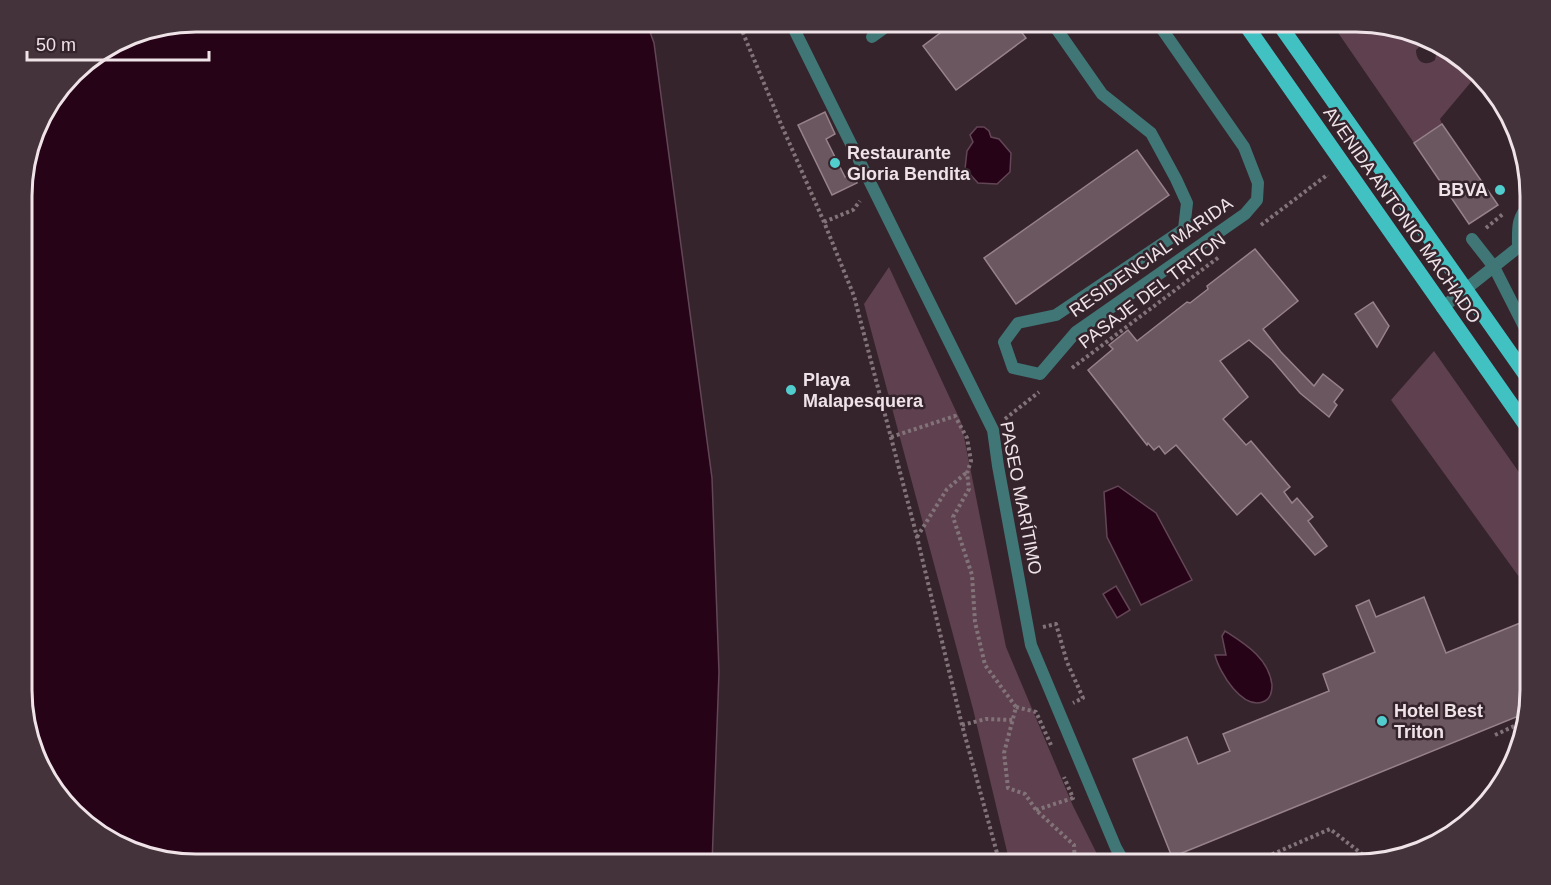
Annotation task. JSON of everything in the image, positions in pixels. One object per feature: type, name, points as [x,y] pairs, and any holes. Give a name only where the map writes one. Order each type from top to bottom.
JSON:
[{"type":"main road","name":"AVENIDA ANTONIO MACHADO","points":[[1251,32],[1519,416]]},
{"type":"main road","name":"AVENIDA ANTONIO MACHADO","points":[[1285,32],[1519,366]]},
{"type":"street","name":"PASEO MARÍTIMO","points":[[796,32],[993,429],[1030,645],[1119,853]]},
{"type":"street","points":[[872,37],[879,32]]},
{"type":"street","name":"RESIDENCIAL MARIDA","points":[[1059,32],[1102,94],[1151,133],[1187,202],[1184,229],[1056,315],[1018,323],[1004,342],[1013,368],[1040,374],[1076,332],[1245,214],[1257,200],[1258,183],[1244,147],[1164,32]]},
{"type":"street","points":[[1442,308],[1518,247],[1519,218]]},
{"type":"street","points":[[1472,239],[1494,267],[1519,316]]},
{"type":"path","points":[[742,32],[854,296],[996,853]]},
{"type":"path","name":"PASAJE DEL TRITON","points":[[1252,232],[1327,174]]},
{"type":"path","points":[[824,222],[853,210],[859,201],[876,193]]},
{"type":"path","name":"PASAJE DEL TRITON","points":[[1065,373],[1224,253]]},
{"type":"path","points":[[993,429],[1046,387]]},
{"type":"path","points":[[891,437],[955,416],[967,438],[971,461],[967,473],[969,489],[953,517],[972,575],[975,622],[985,665],[1017,706],[1036,712],[1052,748]]},
{"type":"path","points":[[917,537],[947,489],[967,473]]},
{"type":"path","points":[[1058,710],[1083,698],[1067,662],[1059,633]]},
{"type":"path","points":[[1017,706],[1004,753],[1008,788],[1025,794],[1036,810],[1074,845],[1074,853]]},
{"type":"path","points":[[962,725],[986,719],[1013,720]]},
{"type":"path","points":[[1495,735],[1515,726]]},
{"type":"path","points":[[1036,810],[1072,798]]},
{"type":"path","points":[[1276,853],[1330,830],[1361,853]]},
{"type":"shaded area","points":[[650,32],[654,43],[712,478],[719,672],[712,854],[196,854],[153,848],[133,841],[105,826],[88,813],[72,797],[48,762],[37,732],[32,689],[33,174],[37,153],[48,123],[72,88],[96,65],[123,48],[153,37],[174,33]]},
{"type":"shaded area","points":[[1338,32],[1377,33],[1398,37],[1421,45],[1416,50],[1422,62],[1428,63],[1435,60],[1436,54],[1455,65],[1472,81],[1440,119],[1442,124],[1414,143]]},
{"type":"shaded area","points":[[977,127],[984,127],[989,131],[991,137],[999,139],[1011,153],[1010,172],[997,184],[978,183],[965,169],[967,151],[973,142],[970,135]]},
{"type":"shaded area","points":[[889,267],[961,422],[1006,647],[1073,806],[1097,853],[1007,853],[973,709],[864,304]]},
{"type":"shaded area","points":[[1434,351],[1519,472],[1519,577],[1391,400]]},
{"type":"shaded area","points":[[1118,486],[1156,513],[1192,580],[1141,605],[1107,537],[1104,492]]},
{"type":"shaded area","points":[[1116,586],[1130,610],[1117,618],[1103,594]]},
{"type":"shaded area","points":[[1225,631],[1255,653],[1266,667],[1272,687],[1267,700],[1257,703],[1248,701],[1233,688],[1221,671],[1215,655],[1226,655],[1222,636]]},
{"type":"building","points":[[941,32],[1021,32],[1026,38],[956,90],[923,46]]},
{"type":"building","points":[[825,112],[835,134],[826,139],[845,177],[853,173],[857,183],[832,195],[798,125]]},
{"type":"building","points":[[1442,124],[1498,205],[1469,224],[1414,143]]},
{"type":"building","points":[[1137,150],[1169,195],[1016,304],[984,258]]},
{"type":"building","points":[[1255,249],[1298,301],[1263,329],[1281,352],[1314,386],[1323,374],[1343,390],[1334,402],[1337,405],[1329,417],[1300,393],[1272,360],[1249,340],[1220,361],[1248,397],[1223,419],[1246,445],[1251,441],[1290,487],[1284,492],[1292,503],[1297,498],[1313,517],[1308,521],[1327,546],[1315,555],[1261,493],[1237,515],[1176,445],[1165,454],[1159,446],[1154,450],[1148,443],[1147,445],[1088,370],[1113,349],[1109,345],[1128,330],[1137,341],[1187,302],[1190,303],[1208,289],[1207,286]]},
{"type":"building","points":[[1373,302],[1389,326],[1377,347],[1355,314]]},
{"type":"building","name":"Hotel Best Triton","points":[[1424,597],[1446,653],[1519,623],[1519,700],[1517,717],[1181,853],[1170,853],[1133,759],[1187,737],[1198,764],[1230,751],[1223,734],[1329,691],[1323,674],[1375,652],[1356,606],[1369,600],[1376,617]]},
{"type":"place","name":"Restaurante Gloria Bendita","points":[[835,163]]},
{"type":"place","name":"BBVA","points":[[1500,190]]},
{"type":"place","name":"Playa Malapesquera","points":[[791,390]]},
{"type":"place","name":"Hotel Best Triton","points":[[1382,721]]}]
